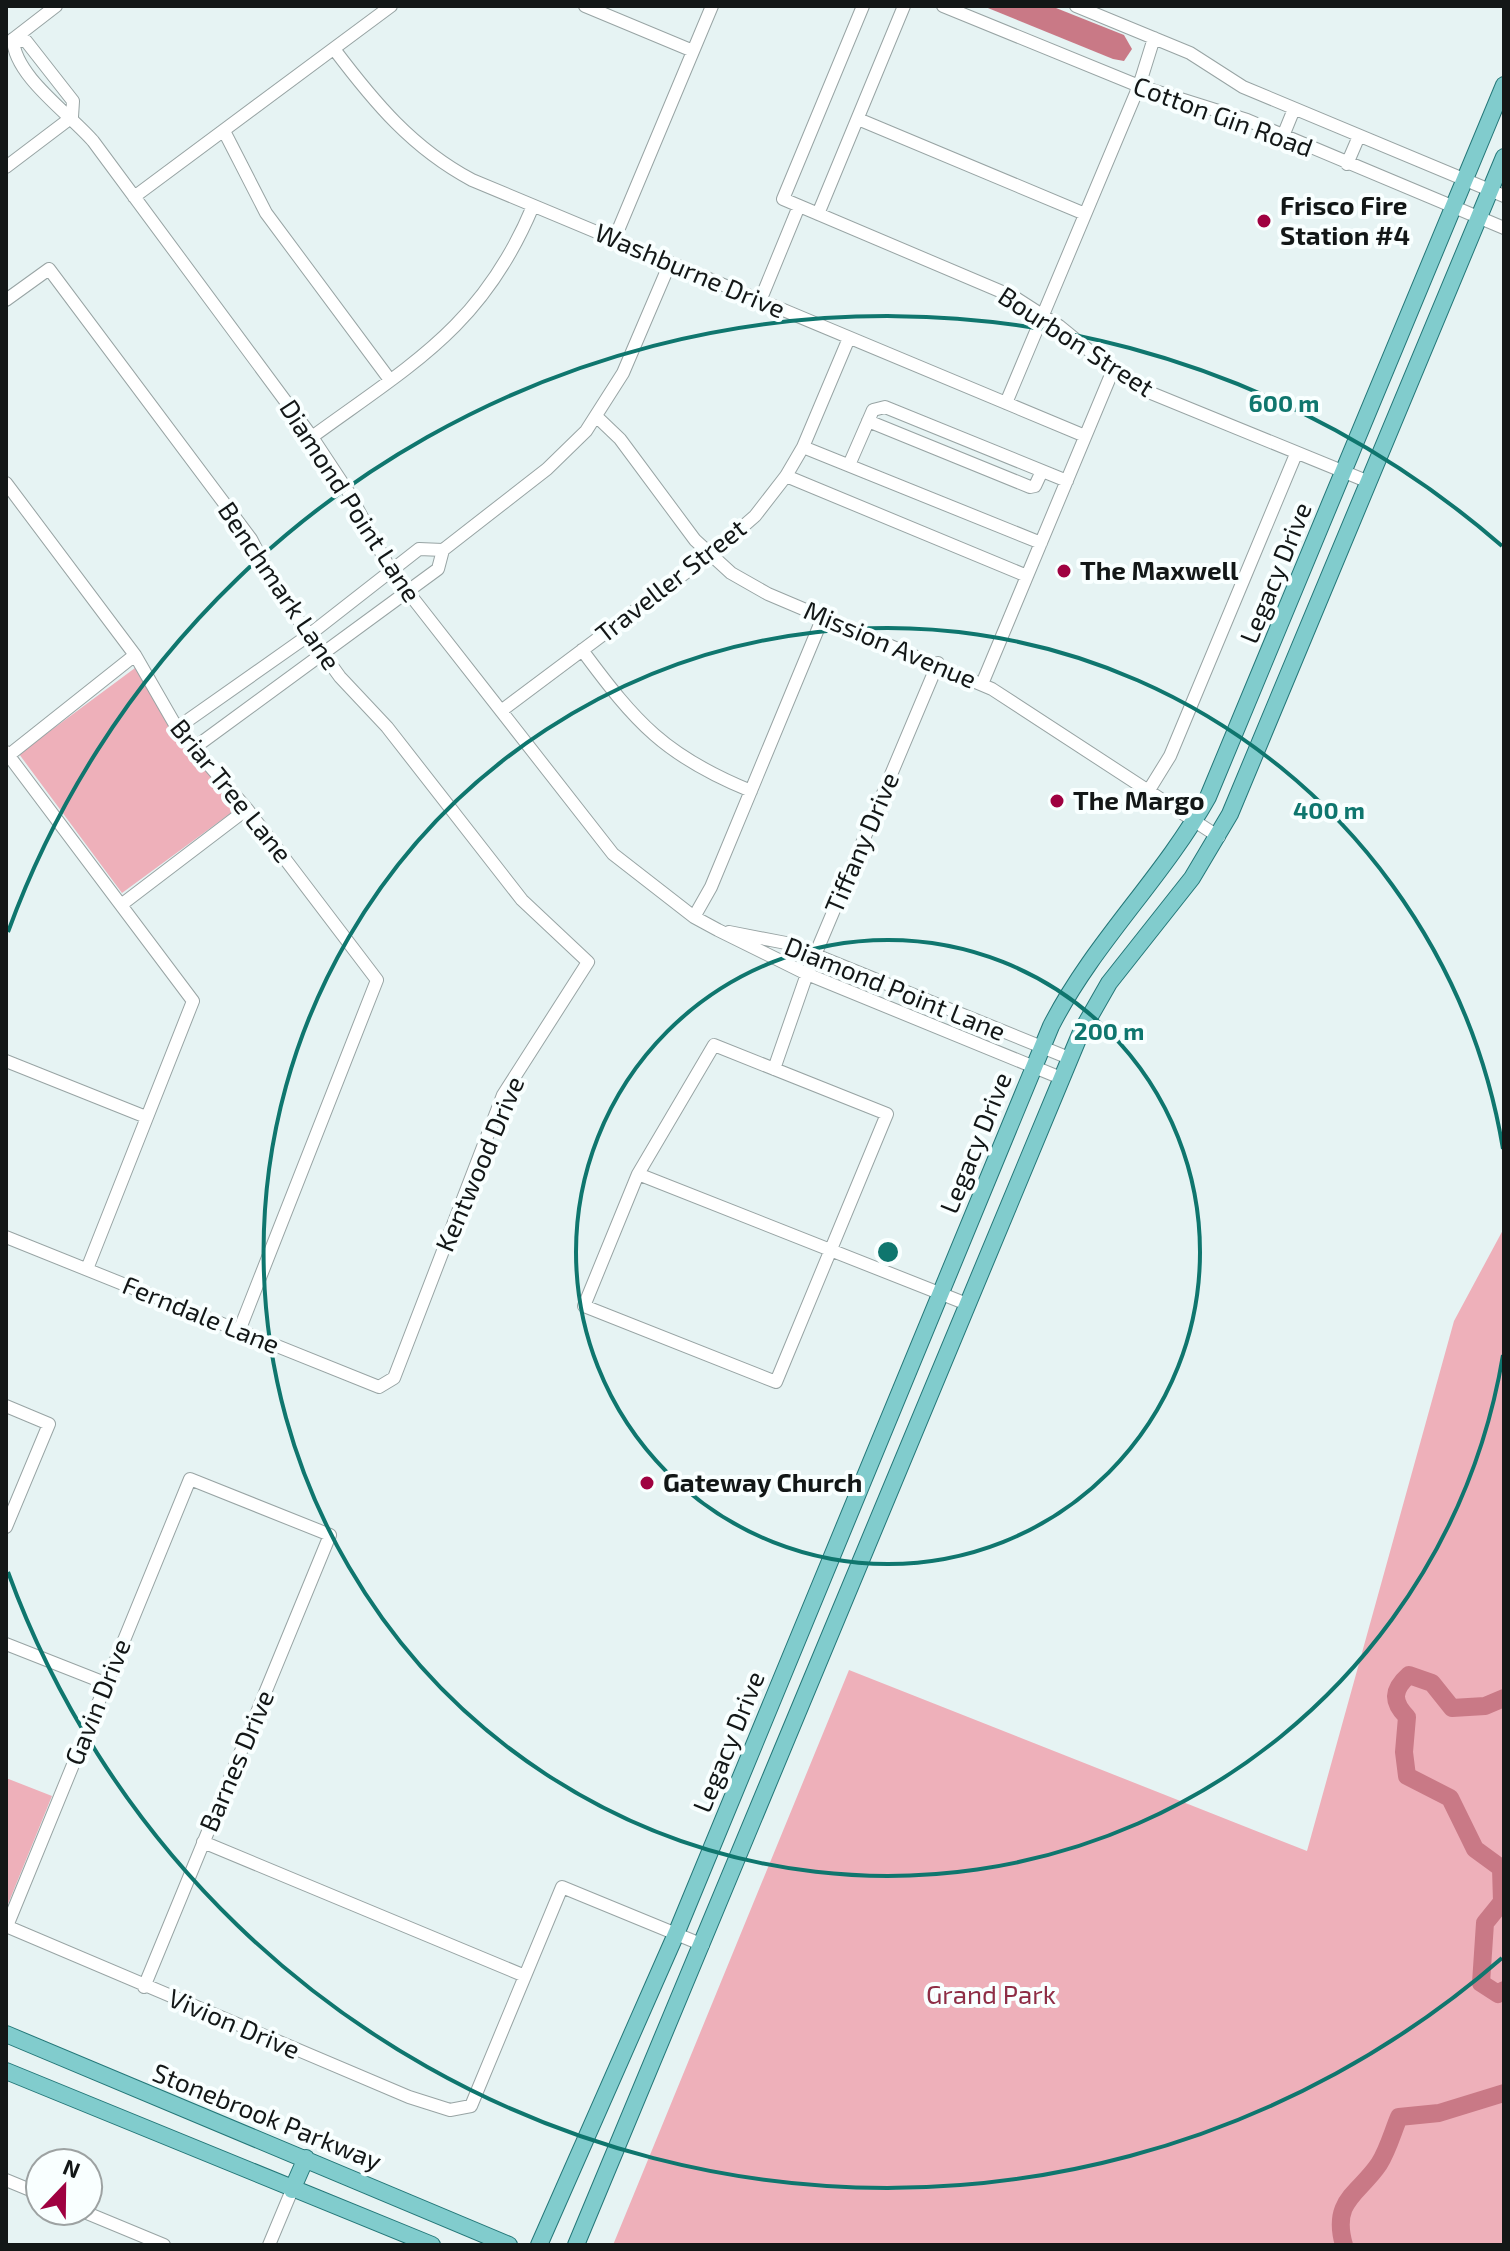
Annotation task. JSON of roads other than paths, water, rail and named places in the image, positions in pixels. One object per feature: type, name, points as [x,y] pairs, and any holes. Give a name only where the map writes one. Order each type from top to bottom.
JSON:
[{"type":"main road","name":"Legacy Drive","points":[[539,2245],[676,1934],[1042,1047],[1063,1001],[1094,952],[1176,851],[1218,778],[1504,85]]},
{"type":"main road","name":"Legacy Drive","points":[[576,2245],[651,2057],[703,1945],[1069,1058],[1109,983],[1192,878],[1219,837],[1479,218],[1497,194],[1504,157]]},
{"type":"main road","points":[[797,1639],[824,1650]]},
{"type":"main road","name":"Stonebrook Parkway","points":[[6,2034],[509,2245]]},
{"type":"main road","points":[[6,2071],[432,2245]]},
{"type":"main road","points":[[292,2190],[306,2158]]},
{"type":"street","points":[[9,41],[56,6]]},
{"type":"street","points":[[134,197],[391,6]]},
{"type":"street","points":[[585,6],[693,51]]},
{"type":"street","points":[[614,240],[712,6]]},
{"type":"street","name":"Bourbon Street","points":[[863,6],[783,199],[991,286],[1043,315],[1113,370],[1151,393],[1369,482]]},
{"type":"street","points":[[818,214],[904,6]]},
{"type":"street","name":"Cotton Gin Road","points":[[943,6],[1139,86],[1239,117],[1504,228]]},
{"type":"street","name":"Cotton Gin Road","points":[[1076,6],[1190,53],[1243,87],[1497,194]]},
{"type":"street","points":[[1006,403],[1139,86],[1154,38]]},
{"type":"street","name":"Diamond Point Lane","points":[[9,41],[26,41],[73,101],[72,117],[312,437],[349,493],[390,569],[613,854],[694,917],[718,930],[807,974],[1061,1078]]},
{"type":"street","name":"Washburne Drive","points":[[334,49],[380,108],[415,144],[457,172],[1085,436]]},
{"type":"street","points":[[1283,136],[1294,109]]},
{"type":"street","points":[[6,167],[72,117]]},
{"type":"street","points":[[858,119],[1085,214]]},
{"type":"street","points":[[224,131],[239,154],[253,192],[266,213],[390,380]]},
{"type":"street","points":[[1347,164],[1359,136]]},
{"type":"street","points":[[312,437],[443,339],[479,303],[508,261],[533,206]]},
{"type":"street","points":[[760,301],[799,206]]},
{"type":"street","points":[[194,748],[438,569],[443,550],[547,469],[597,417],[623,373],[670,263]]},
{"type":"street","name":"Benchmark Lane","points":[[6,300],[49,269],[251,539],[279,593],[340,677],[387,727],[522,900],[588,962]]},
{"type":"street","name":"Traveller Street","points":[[501,711],[709,555],[755,516],[786,476],[803,447],[849,338]]},
{"type":"street","points":[[982,684],[1113,370]]},
{"type":"street","points":[[849,465],[873,410],[885,407],[1067,481]]},
{"type":"street","name":"Mission Avenue","points":[[597,417],[620,439],[709,555],[755,588],[982,684],[1219,837]]},
{"type":"street","points":[[868,421],[1030,487],[1035,486],[1042,471]]},
{"type":"street","points":[[803,447],[1041,543]]},
{"type":"street","points":[[1149,790],[1170,756],[1296,454]]},
{"type":"street","points":[[786,476],[1027,576]]},
{"type":"street","name":"Briar Tree Lane","points":[[6,483],[135,655],[177,728],[247,809],[377,980],[239,1331]]},
{"type":"street","points":[[177,728],[309,635],[419,549],[443,550]]},
{"type":"street","points":[[694,917],[711,887],[823,617]]},
{"type":"street","points":[[582,650],[626,709],[662,744],[706,772],[751,791]]},
{"type":"street","points":[[87,1269],[193,1001],[7,754],[135,655]]},
{"type":"street","name":"Tiffany Drive","points":[[774,1069],[807,974],[938,663]]},
{"type":"street","points":[[121,905],[247,809]]},
{"type":"street","name":"Diamond Point Lane","points":[[718,930],[786,943],[1069,1058]]},
{"type":"street","name":"Kentwood Drive","points":[[394,1378],[503,1095],[588,962]]},
{"type":"street","points":[[714,1045],[774,1069],[887,1114],[776,1382],[584,1306],[638,1174],[714,1045]]},
{"type":"street","points":[[6,1061],[146,1117]]},
{"type":"street","points":[[638,1174],[967,1304]]},
{"type":"street","name":"Ferndale Lane","points":[[6,1237],[379,1387],[394,1378]]},
{"type":"street","points":[[6,1406],[49,1424],[6,1527]]},
{"type":"street","name":"Gavin Drive","points":[[6,1926],[190,1479],[330,1535]]},
{"type":"street","name":"Barnes Drive","points":[[144,1987],[330,1535]]},
{"type":"street","points":[[6,1644],[105,1683]]},
{"type":"street","points":[[203,1842],[525,1976],[562,1887],[703,1945]]},
{"type":"street","name":"Vivion Drive","points":[[6,1926],[409,2097],[450,2110],[465,2110],[475,2098],[525,1976]]},
{"type":"street","points":[[269,2245],[292,2190]]},
{"type":"street","points":[[104,2220],[164,2245]]},
{"type":"waterway","points":[[1504,1698],[1485,1706],[1452,1708],[1432,1683],[1409,1675],[1399,1686],[1396,1696],[1407,1717],[1404,1752],[1407,1776],[1450,1798],[1475,1849],[1501,1868],[1502,1902],[1485,1923],[1481,1983],[1498,1994],[1504,1990]]},
{"type":"waterway","points":[[1344,2245],[1341,2230],[1344,2208],[1379,2164],[1399,2117],[1439,2113],[1504,2093]]},
{"type":"place","name":"Frisco Fire Station #4","points":[[1264,221]]},
{"type":"place","name":"The Maxwell","points":[[1064,571]]},
{"type":"place","name":"The Margo","points":[[1057,801]]},
{"type":"place","name":"Gateway Church","points":[[647,1483]]},
{"type":"park label","name":"Grand Park","points":[[991,1995]]}]
